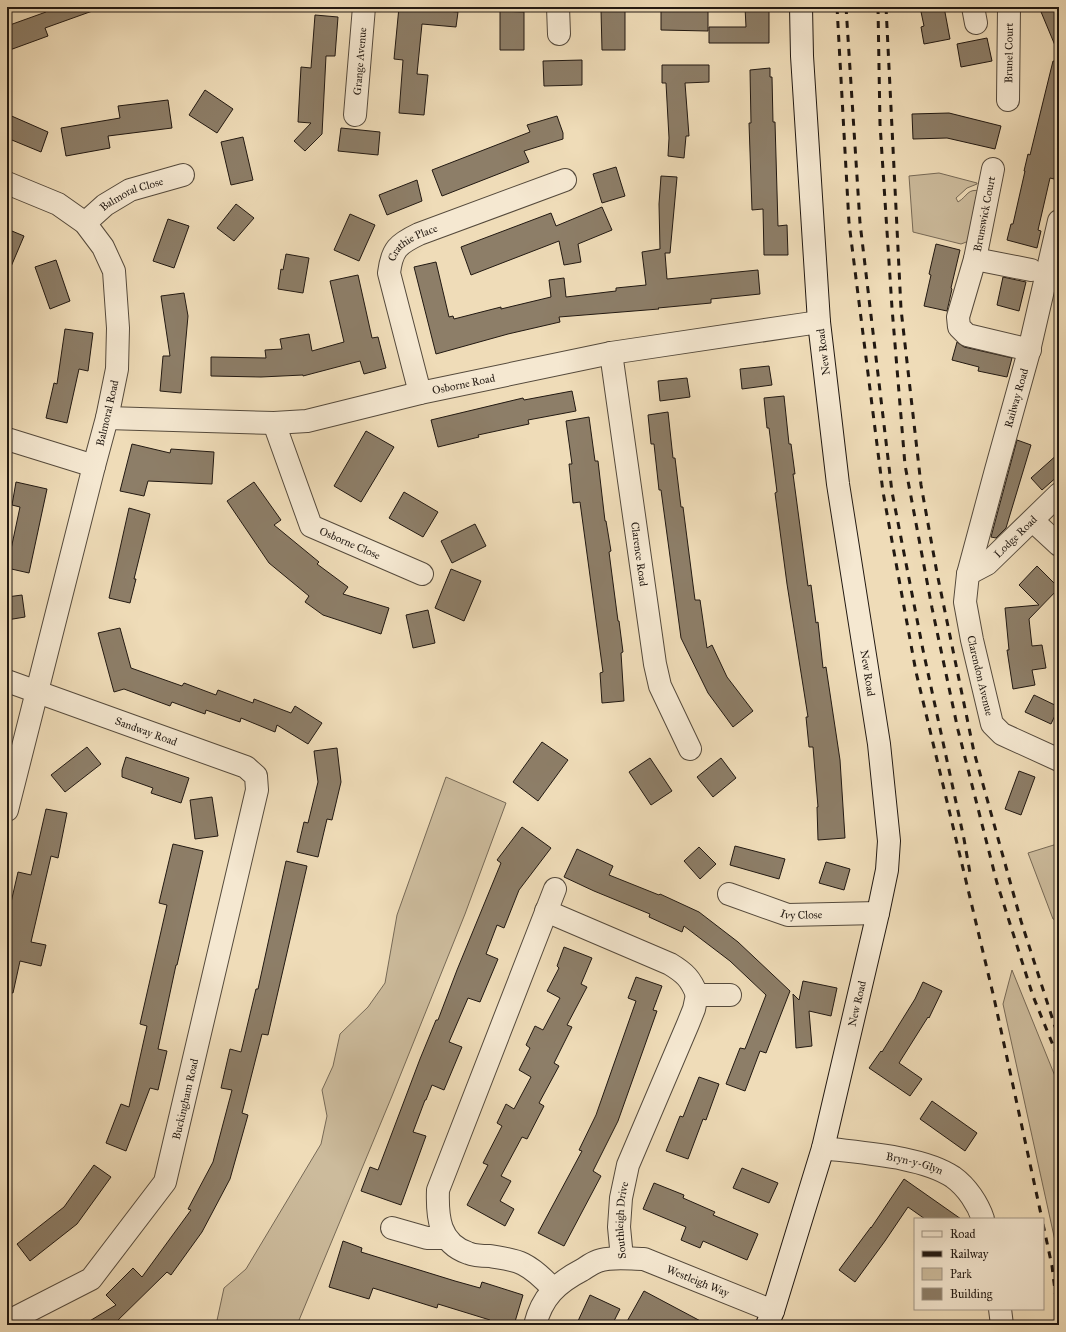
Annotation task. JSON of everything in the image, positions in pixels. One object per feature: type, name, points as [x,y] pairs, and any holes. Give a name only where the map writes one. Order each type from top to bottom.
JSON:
[{"type":"street","name":"Grange Avenue","points":[[355,115],[364,7]]},
{"type":"street","points":[[558,7],[559,34]]},
{"type":"street","name":"New Road","points":[[770,1318],[823,1148],[878,913],[887,870],[889,840],[879,744],[838,484],[819,322],[802,56],[801,7]]},
{"type":"street","name":"Brunel Court","points":[[1008,100],[1009,7]]},
{"type":"street","name":"Brunswick Court","points":[[993,169],[975,259],[958,317],[959,327],[967,334],[1030,350]]},
{"type":"street","name":"Balmoral Close","points":[[85,223],[106,204],[130,190],[183,175]]},
{"type":"street","name":"Crathie Place","points":[[420,393],[390,273],[391,260],[396,250],[403,241],[419,234],[565,180]]},
{"type":"street","name":"Balmoral Road","points":[[7,183],[58,204],[85,223],[103,247],[114,271],[118,328],[117,369],[107,418],[7,810]]},
{"type":"street","name":"Railway Road","points":[[968,574],[1030,350],[1059,222]]},
{"type":"street","name":"Brunswick Court","points":[[975,259],[1031,270]]},
{"type":"street","name":"Osborne Road","points":[[107,418],[274,424],[307,421],[420,393],[611,353],[819,322]]},
{"type":"street","name":"Clarence Road","points":[[611,353],[655,664],[660,686],[690,749]]},
{"type":"street","name":"Osborne Close","points":[[274,424],[311,526],[422,574]]},
{"type":"street","points":[[7,439],[94,466]]},
{"type":"street","name":"Lodge Road","points":[[968,574],[987,564],[1033,521],[1059,494]]},
{"type":"street","points":[[1033,521],[1059,545]]},
{"type":"street","name":"Clarendon Avenue","points":[[968,574],[965,602],[972,640],[992,724],[1002,734],[1059,760]]},
{"type":"street","name":"Sandway Road","points":[[7,681],[246,767],[256,776],[254,805]]},
{"type":"street","name":"Buckingham Road","points":[[7,1322],[91,1279],[165,1182],[254,805]]},
{"type":"street","points":[[553,1290],[539,1274],[522,1263],[469,1254],[456,1247],[446,1238],[439,1222],[437,1206],[438,1190],[555,889]]},
{"type":"street","name":"Ivy Close","points":[[728,894],[788,914],[878,913]]},
{"type":"street","points":[[546,911],[670,964],[684,973],[692,983],[697,995],[730,995]]},
{"type":"street","name":"Southleigh Drive","points":[[535,1325],[543,1303],[553,1290],[564,1280],[598,1261],[622,1258],[619,1227],[620,1198],[628,1165],[688,1024],[694,1009],[697,995]]},
{"type":"street","name":"Bryn-y-Glyn","points":[[823,1148],[904,1159],[931,1166],[954,1177],[970,1194],[982,1218]]},
{"type":"street","points":[[392,1228],[427,1238],[446,1238]]},
{"type":"street","name":"Westleigh Way","points":[[622,1258],[644,1260],[770,1318]]},
{"type":"street","points":[[1000,1310],[1002,1325]]},
{"type":"green space","points":[[939,173],[977,183],[967,188],[956,198],[958,202],[970,192],[976,190],[981,191],[969,241],[961,244],[913,232],[909,176]]},
{"type":"green space","points":[[446,777],[506,803],[465,914],[392,1096],[297,1325],[216,1325],[224,1288],[246,1269],[321,1144],[327,1116],[322,1090],[333,1066],[340,1034],[368,1007],[385,983],[397,915]]},
{"type":"green space","points":[[1059,840],[1059,921],[1053,919],[1028,853],[1057,844]]},
{"type":"green space","points":[[1012,970],[1059,1086],[1059,1259],[1003,1004]]},
{"type":"building","points":[[53,7],[97,7],[98,9],[45,28],[48,36],[7,51],[7,26],[46,12],[45,10]]},
{"type":"building","points":[[399,7],[422,7],[422,9],[458,12],[456,27],[422,24],[417,74],[428,75],[424,115],[399,113],[403,60],[394,59]]},
{"type":"building","points":[[661,7],[708,7],[708,31],[661,30]]},
{"type":"building","points":[[745,7],[769,7],[769,43],[709,43],[709,27],[746,27]]},
{"type":"building","points":[[920,7],[944,7],[950,39],[924,44],[921,27],[924,26]]},
{"type":"building","points":[[1039,7],[1059,7],[1059,55]]},
{"type":"building","points":[[601,10],[625,10],[625,50],[602,50]]},
{"type":"building","points":[[500,11],[524,12],[524,50],[500,50]]},
{"type":"building","points":[[315,15],[338,17],[335,56],[326,56],[322,134],[305,151],[294,141],[311,123],[298,122],[301,67],[311,68]]},
{"type":"building","points":[[987,38],[992,61],[961,67],[957,44]]},
{"type":"building","points":[[582,60],[582,85],[544,86],[543,61]]},
{"type":"building","points":[[1053,61],[1059,62],[1059,142],[1055,161],[1058,162],[1054,179],[1050,178],[1038,230],[1041,231],[1037,248],[1007,240],[1011,224],[1013,224],[1028,154],[1030,155]]},
{"type":"building","points":[[662,65],[709,65],[709,82],[685,83],[689,136],[686,136],[684,158],[668,156],[669,138],[666,83],[662,83]]},
{"type":"building","points":[[770,68],[770,77],[772,77],[773,122],[775,122],[778,226],[787,225],[788,255],[764,255],[763,209],[752,210],[749,123],[751,123],[750,70]]},
{"type":"building","points":[[205,90],[233,109],[217,133],[189,115]]},
{"type":"building","points":[[168,100],[172,128],[108,136],[110,148],[66,156],[61,128],[120,118],[118,106]]},
{"type":"building","points":[[949,113],[1001,126],[995,149],[947,138],[913,139],[912,114]]},
{"type":"building","points":[[7,114],[48,132],[41,152],[7,138]]},
{"type":"building","points":[[557,116],[563,133],[563,139],[524,151],[529,162],[442,196],[432,170],[530,132],[527,125]]},
{"type":"building","points":[[341,128],[380,132],[378,155],[338,151]]},
{"type":"building","points":[[243,137],[253,180],[231,185],[221,142]]},
{"type":"building","points":[[616,167],[625,196],[602,203],[593,174]]},
{"type":"building","points":[[661,176],[677,177],[670,253],[665,253],[667,279],[758,270],[760,294],[711,299],[711,303],[658,308],[659,309],[559,317],[560,322],[508,334],[436,354],[414,267],[436,262],[449,317],[453,316],[454,319],[501,307],[501,309],[551,297],[549,280],[564,278],[566,297],[616,291],[616,288],[646,285],[642,252],[660,249],[659,204]]},
{"type":"building","points":[[417,180],[422,201],[387,215],[379,195]]},
{"type":"building","points":[[236,204],[254,218],[234,241],[217,228]]},
{"type":"building","points":[[602,207],[612,230],[578,244],[581,262],[564,265],[559,241],[471,275],[461,247],[551,213],[556,226]]},
{"type":"building","points":[[350,214],[375,225],[359,261],[334,250]]},
{"type":"building","points":[[168,219],[189,226],[174,268],[153,261]]},
{"type":"building","points":[[7,229],[24,236],[7,276]]},
{"type":"building","points":[[936,244],[960,250],[947,311],[924,306]]},
{"type":"building","points":[[286,254],[309,258],[303,293],[278,289],[281,269],[283,270]]},
{"type":"building","points":[[56,260],[70,301],[50,309],[35,267]]},
{"type":"building","points":[[358,275],[372,338],[378,337],[386,368],[364,374],[360,361],[303,376],[211,376],[211,357],[266,358],[265,350],[282,349],[280,339],[309,334],[312,351],[344,342],[330,281]]},
{"type":"building","points":[[1003,277],[1026,282],[1019,311],[997,305]]},
{"type":"building","points":[[184,293],[188,316],[181,393],[160,391],[163,356],[170,356],[161,296]]},
{"type":"building","points":[[65,329],[93,333],[88,371],[79,369],[67,423],[46,418],[54,383],[57,384]]},
{"type":"building","points":[[957,342],[964,347],[1012,358],[1007,377],[978,371],[979,367],[952,360]]},
{"type":"building","points":[[769,366],[772,385],[742,389],[740,369]]},
{"type":"building","points":[[687,378],[690,397],[660,401],[658,381]]},
{"type":"building","points":[[572,391],[576,411],[528,420],[529,424],[478,435],[479,437],[438,447],[431,420],[523,398],[524,400]]},
{"type":"building","points":[[784,396],[808,586],[811,585],[816,623],[818,622],[823,668],[826,667],[840,760],[845,838],[818,840],[818,807],[813,747],[809,747],[806,717],[808,717],[787,584],[775,493],[777,492],[764,398]]},
{"type":"building","points":[[668,412],[673,458],[675,458],[681,507],[683,507],[695,600],[700,600],[707,648],[712,645],[727,677],[753,711],[733,727],[708,693],[681,638],[661,490],[659,490],[654,444],[651,444],[648,415]]},
{"type":"building","points":[[589,417],[595,461],[598,461],[605,521],[611,551],[609,552],[623,652],[621,653],[624,701],[602,703],[600,673],[603,672],[580,502],[573,503],[569,464],[572,464],[566,421]]},
{"type":"building","points":[[366,431],[394,447],[361,502],[334,486]]},
{"type":"building","points":[[1017,440],[1031,445],[1006,528],[996,538],[991,537]]},
{"type":"building","points":[[132,444],[170,453],[171,449],[214,452],[212,484],[148,481],[144,496],[120,491]]},
{"type":"building","points":[[1059,453],[1059,475],[1042,490],[1031,478]]},
{"type":"building","points":[[16,482],[47,489],[29,573],[7,568],[20,507],[12,505]]},
{"type":"building","points":[[254,482],[281,520],[274,525],[319,562],[317,564],[348,587],[343,594],[389,608],[381,634],[323,615],[305,602],[309,596],[269,563],[227,501]]},
{"type":"building","points":[[404,492],[438,512],[423,537],[389,518]]},
{"type":"building","points":[[129,508],[150,514],[134,579],[136,579],[130,603],[109,598]]},
{"type":"building","points":[[475,524],[486,546],[452,563],[441,541]]},
{"type":"building","points":[[1037,566],[1059,588],[1029,619],[1032,646],[1042,645],[1046,668],[1032,670],[1035,685],[1013,689],[1007,650],[1009,650],[1005,608],[1039,605],[1019,585]]},
{"type":"building","points":[[451,569],[481,581],[464,621],[435,608]]},
{"type":"building","points":[[22,595],[25,617],[7,620],[7,597]]},
{"type":"building","points":[[428,610],[435,643],[413,648],[406,615]]},
{"type":"building","points":[[120,628],[131,668],[182,686],[184,683],[216,695],[218,690],[253,703],[254,699],[291,713],[295,706],[322,723],[308,744],[277,725],[275,732],[241,718],[240,722],[206,710],[205,714],[172,702],[170,706],[124,689],[114,692],[98,633]]},
{"type":"building","points":[[1034,695],[1059,707],[1051,724],[1025,712]]},
{"type":"building","points":[[542,742],[568,760],[538,801],[513,782]]},
{"type":"building","points":[[87,747],[101,764],[65,792],[51,775]]},
{"type":"building","points":[[337,748],[341,782],[332,820],[327,819],[318,857],[297,852],[304,822],[308,823],[318,782],[314,751]]},
{"type":"building","points":[[126,757],[189,778],[181,803],[151,793],[153,788],[122,777],[122,770]]},
{"type":"building","points":[[650,758],[672,791],[651,805],[629,772]]},
{"type":"building","points":[[721,758],[736,778],[713,797],[697,777]]},
{"type":"building","points":[[1019,771],[1035,777],[1021,815],[1005,809]]},
{"type":"building","points":[[212,797],[218,836],[195,839],[190,800]]},
{"type":"building","points":[[46,809],[67,813],[58,858],[51,856],[31,942],[46,945],[41,966],[20,961],[13,993],[7,992],[7,920],[18,872],[31,875]]},
{"type":"building","points":[[522,827],[551,848],[519,890],[504,928],[497,925],[486,954],[498,959],[480,1002],[468,998],[449,1042],[462,1047],[444,1090],[432,1085],[413,1132],[426,1136],[401,1205],[361,1191],[370,1167],[378,1170],[420,1059],[436,1020],[438,1020],[501,863],[497,860]]},
{"type":"building","points":[[173,844],[203,851],[158,1049],[167,1051],[158,1090],[150,1088],[126,1151],[106,1143],[121,1104],[129,1107],[147,1026],[140,1024],[167,905],[159,903]]},
{"type":"building","points":[[735,846],[785,859],[779,879],[730,865]]},
{"type":"building","points":[[699,847],[716,864],[700,879],[684,861]]},
{"type":"building","points":[[577,849],[613,866],[609,875],[659,895],[660,894],[699,912],[738,942],[790,991],[766,1053],[760,1051],[745,1091],[726,1084],[740,1048],[745,1049],[766,995],[730,961],[684,926],[682,932],[649,917],[650,914],[564,877]]},
{"type":"building","points":[[286,861],[307,866],[268,1035],[262,1034],[242,1113],[248,1115],[230,1179],[202,1232],[171,1275],[167,1272],[113,1325],[83,1325],[116,1305],[106,1295],[133,1268],[142,1277],[191,1210],[188,1209],[213,1162],[232,1090],[221,1088],[230,1049],[241,1052],[256,989],[258,989]]},
{"type":"building","points":[[826,862],[850,869],[844,890],[819,883]]},
{"type":"building","points":[[564,947],[592,958],[581,984],[587,987],[567,1025],[572,1027],[554,1063],[559,1066],[539,1103],[544,1106],[527,1139],[522,1137],[501,1176],[511,1181],[500,1201],[514,1209],[505,1226],[467,1205],[488,1165],[483,1163],[502,1126],[497,1123],[506,1104],[514,1109],[531,1077],[519,1070],[530,1048],[526,1045],[535,1026],[543,1030],[560,998],[547,991],[559,968],[557,966]]},
{"type":"building","points":[[636,977],[662,986],[653,1010],[657,1011],[618,1121],[593,1171],[601,1176],[564,1246],[538,1233],[582,1151],[579,1150],[596,1115],[636,1001],[628,998]]},
{"type":"building","points":[[803,981],[837,988],[831,1016],[809,1011],[812,1046],[796,1048],[793,994],[799,1000]]},
{"type":"building","points":[[923,982],[942,991],[929,1018],[928,1017],[899,1063],[922,1079],[910,1096],[869,1068],[881,1051],[882,1052],[915,999]]},
{"type":"building","points":[[699,1077],[719,1084],[706,1120],[703,1119],[688,1159],[666,1151],[680,1116],[683,1117]]},
{"type":"building","points":[[932,1101],[977,1133],[965,1151],[920,1119]]},
{"type":"building","points":[[94,1165],[111,1177],[77,1224],[30,1261],[17,1244],[64,1207]]},
{"type":"building","points":[[742,1168],[778,1183],[769,1203],[733,1188]]},
{"type":"building","points":[[904,1179],[960,1218],[924,1218],[908,1207],[855,1282],[839,1270],[871,1228]]},
{"type":"building","points":[[654,1183],[684,1195],[683,1198],[715,1212],[713,1215],[758,1234],[747,1260],[703,1241],[700,1248],[681,1240],[686,1227],[643,1209]]},
{"type":"building","points":[[343,1241],[362,1248],[361,1252],[455,1281],[480,1288],[482,1282],[523,1295],[514,1325],[488,1325],[490,1320],[438,1304],[437,1308],[373,1288],[369,1299],[329,1287]]},
{"type":"building","points":[[644,1291],[708,1325],[625,1325]]},
{"type":"building","points":[[590,1295],[620,1309],[612,1325],[586,1325],[578,1321]]},
{"type":"railway","points":[[837,7],[849,223],[883,492],[916,672],[994,998],[1042,1218]]},
{"type":"railway","points":[[846,7],[860,223],[892,492],[923,650],[970,873]]},
{"type":"railway","points":[[878,7],[880,124],[892,308],[905,465],[932,608],[958,730],[997,883],[1033,996],[1059,1060]]},
{"type":"railway","points":[[886,7],[901,309],[921,485],[937,573],[974,752],[1021,921],[1059,1039]]},
{"type":"railway","points":[[1044,1229],[1052,1266],[1059,1323]]}]
